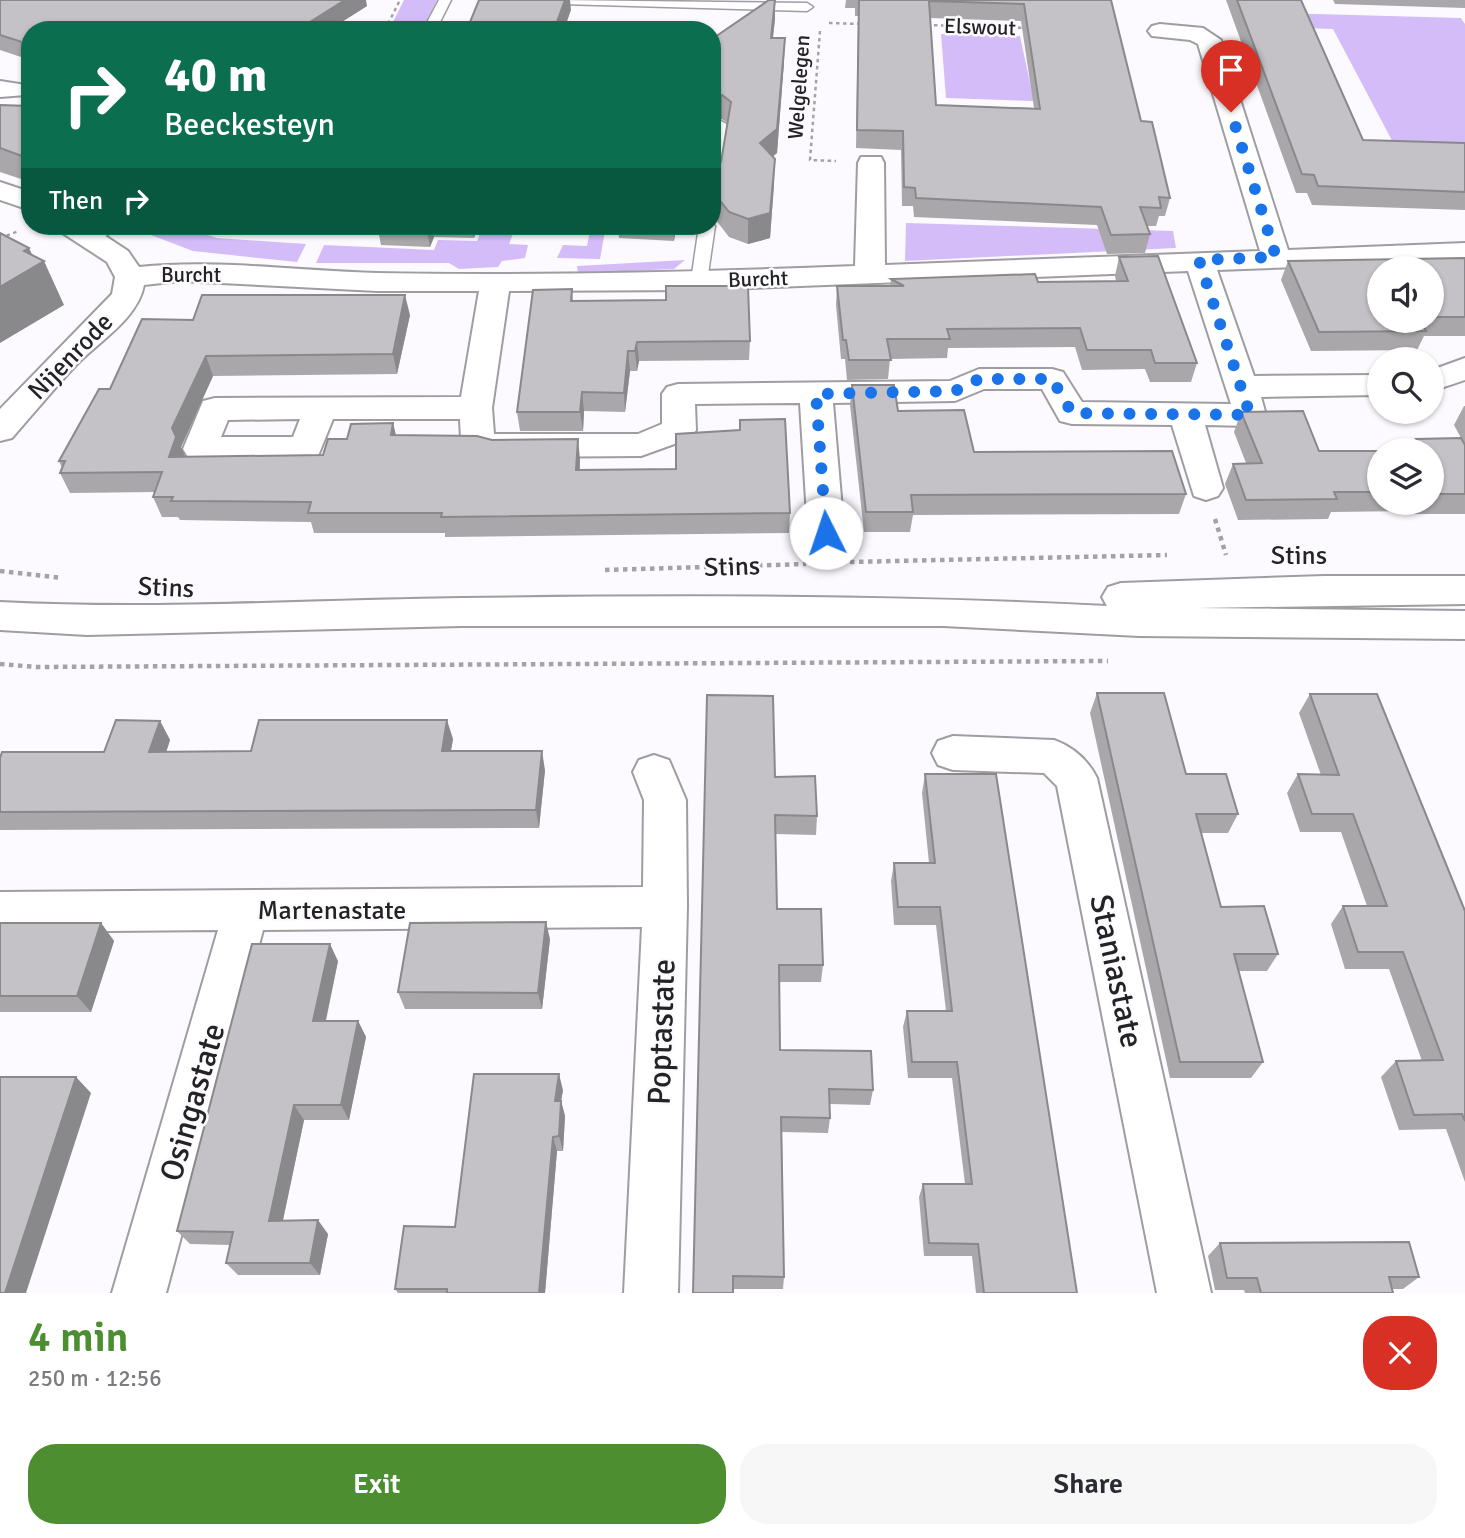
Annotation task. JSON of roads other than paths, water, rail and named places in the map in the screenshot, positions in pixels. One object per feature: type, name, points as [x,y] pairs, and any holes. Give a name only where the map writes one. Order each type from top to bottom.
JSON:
[{"type":"street","points":[[1160,31],[1195,33],[1209,40],[1276,257]]},
{"type":"street","points":[[870,275],[872,163]]},
{"type":"street","points":[[0,190],[21,198]]},
{"type":"street","name":"Burcht","points":[[97,235],[118,257],[130,277],[180,272],[377,282],[699,281],[1276,257],[1465,252]]},
{"type":"street","points":[[495,282],[476,408],[478,440],[496,446],[641,445],[679,430],[678,394],[955,391],[979,379],[1052,379],[1072,413],[1250,415],[1199,260]]},
{"type":"street","name":"Nijenrode","points":[[0,430],[67,356],[112,315],[127,295],[130,277]]},
{"type":"street","points":[[1444,376],[1465,368]]},
{"type":"street","points":[[1242,387],[1367,385]]},
{"type":"street","points":[[816,394],[826,553]]},
{"type":"street","points":[[321,408],[476,408]]},
{"type":"street","points":[[1185,415],[1206,488]]},
{"type":"street","name":"Stins","points":[[943,612],[1111,597],[1324,590],[1465,590]]},
{"type":"street","name":"Stins","points":[[0,616],[87,621],[462,612],[943,612],[1139,622],[1465,625]]},
{"type":"street","name":"Staniastate","points":[[953,753],[1054,757],[1076,778],[1184,1293]]},
{"type":"street","name":"Poptastate","points":[[651,1293],[665,907],[665,800],[654,772]]},
{"type":"street","name":"Martenastate","points":[[0,912],[665,907]]},
{"type":"street","name":"Osingastate","points":[[139,1293],[246,911]]},
{"type":"lane","points":[[434,21],[445,0]]},
{"type":"lane","points":[[561,0],[807,8]]},
{"type":"lane","points":[[699,281],[706,235]]}]
